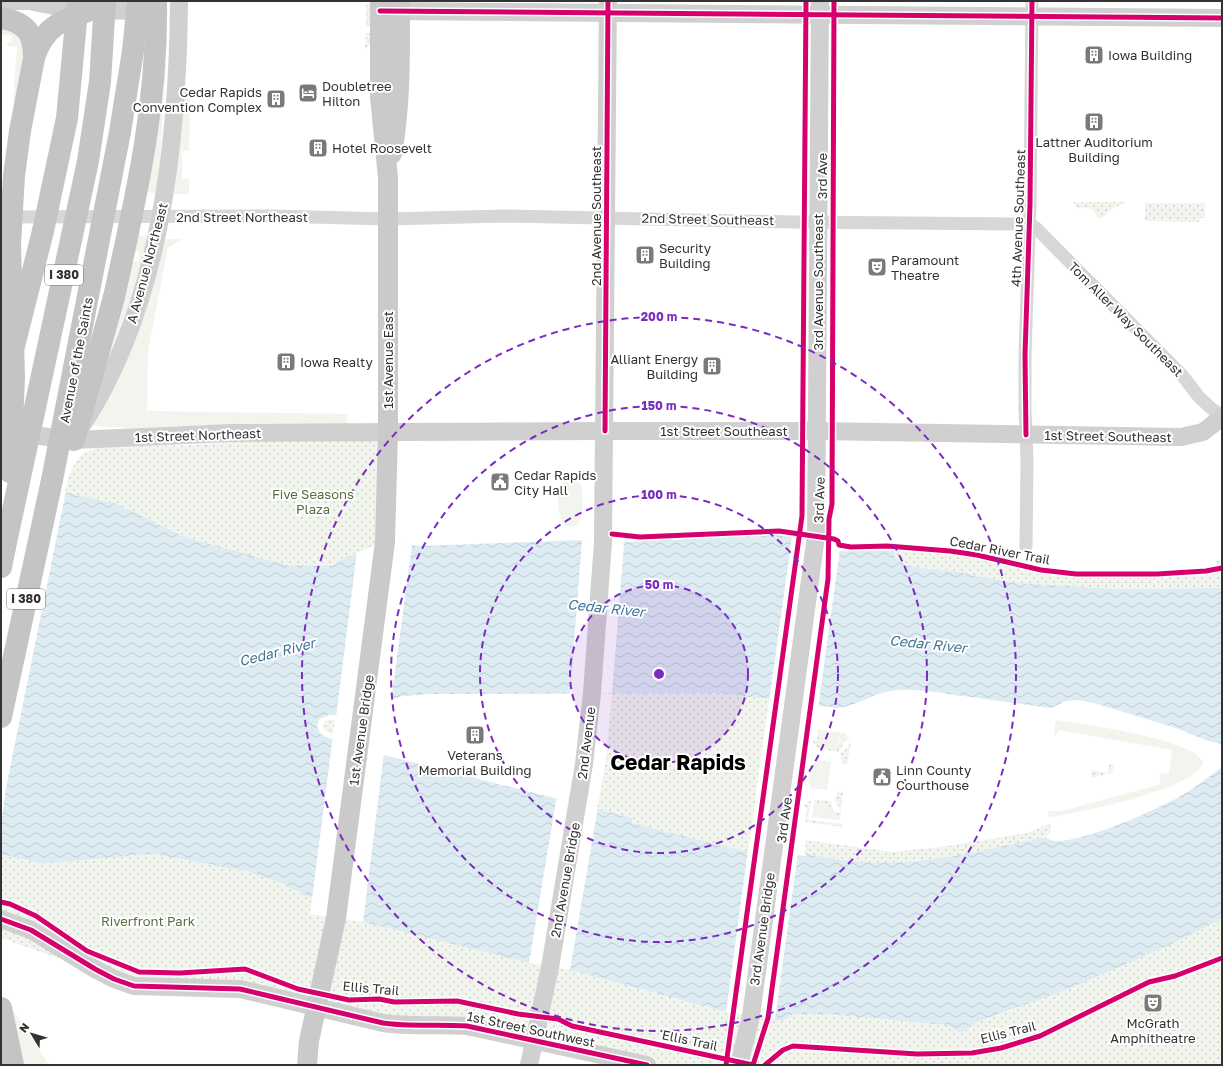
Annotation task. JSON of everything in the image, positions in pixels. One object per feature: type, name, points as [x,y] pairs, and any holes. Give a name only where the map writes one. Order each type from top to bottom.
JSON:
[{"type":"highway","name":"Avenue of the Saints","points":[[1,734],[2,711],[52,480],[119,139],[133,51],[138,1]]},
{"type":"highway","points":[[74,440],[114,297],[148,129],[156,32],[156,1]]},
{"type":"highway","points":[[3,557],[14,410],[10,244],[14,176],[20,131],[34,58],[39,43],[49,30],[90,4]]},
{"type":"highway","points":[[1,385],[9,366],[28,295],[67,118],[90,4]]},
{"type":"highway","name":"I 380","points":[[3,557],[88,161],[100,82],[90,4]]},
{"type":"highway","points":[[1,18],[11,20],[27,29],[32,36],[34,58]]},
{"type":"highway","points":[[5,430],[28,295]]},
{"type":"highway","points":[[1,1008],[13,1065]]},
{"type":"main road","points":[[1,2],[30,1],[90,4],[159,11],[172,15],[180,22]]},
{"type":"main road","name":"A Avenue Northeast","points":[[74,440],[111,373],[131,325],[145,281],[161,217],[173,130],[180,1]]},
{"type":"main road","points":[[380,6],[1032,9],[1222,18]]},
{"type":"main road","name":"1st Avenue East","points":[[380,6],[380,97],[388,178],[388,432],[385,542]]},
{"type":"main road","name":"1st Avenue East","points":[[388,178],[398,112],[400,6]]},
{"type":"main road","name":"2nd Avenue Southeast","points":[[592,693],[603,537],[608,7]]},
{"type":"main road","name":"3rd Avenue Southeast","points":[[793,710],[816,539],[820,8]]},
{"type":"main road","name":"1st Street Southeast","points":[[388,432],[817,431],[1181,437],[1203,432],[1222,416]]},
{"type":"main road","name":"1st Street Northeast","points":[[5,430],[74,440],[232,433],[388,432]]},
{"type":"main road","name":"1st Avenue Bridge","points":[[309,1041],[336,918],[385,542]]},
{"type":"main road","name":"2nd Avenue","points":[[579,793],[592,693]]},
{"type":"main road","name":"3rd Avenue Bridge","points":[[739,1065],[750,1016],[793,710]]},
{"type":"main road","name":"2nd Avenue Bridge","points":[[529,1065],[550,967],[579,793]]},
{"type":"main road","name":"1st Street Southwest","points":[[1,919],[31,930],[95,969],[114,979],[134,986],[240,988],[402,1026],[444,1024],[467,1026],[647,1065]]},
{"type":"main road","points":[[299,1065],[309,1041]]},
{"type":"main road","points":[[307,1065],[309,1041]]},
{"type":"street","name":"4th Avenue Southeast","points":[[1026,546],[1025,371],[1032,9]]},
{"type":"street","name":"2nd Street Northeast","points":[[1,217],[273,216],[388,219]]},
{"type":"street","name":"2nd Street Southeast","points":[[388,219],[504,216],[818,222],[1029,224]]},
{"type":"street","name":"Tom Aller Way Southeast","points":[[1029,224],[1036,228],[1182,375],[1199,397],[1222,416]]},
{"type":"green space","points":[[366,3],[371,3],[371,26],[366,26]]},
{"type":"green space","points":[[1,26],[18,35],[25,47],[17,102],[13,101],[17,47],[6,46],[7,43],[11,42],[12,36],[1,35]]},
{"type":"green space","points":[[366,33],[371,33],[371,43],[365,50]]},
{"type":"green space","points":[[166,64],[158,193],[143,192],[163,65]]},
{"type":"green space","points":[[184,92],[190,92],[189,151],[182,151],[182,179],[189,179],[189,194],[175,194],[173,191]]},
{"type":"green space","points":[[1073,202],[1127,202],[1112,209],[1102,218],[1098,218],[1093,210],[1084,207],[1078,209]]},
{"type":"green space","points":[[1145,203],[1205,203],[1205,218],[1200,218],[1200,222],[1145,221]]},
{"type":"green space","points":[[134,234],[149,237],[141,269],[113,352],[100,369],[126,271],[131,271],[130,261],[139,261],[139,251],[130,250]]},
{"type":"green space","points":[[165,239],[182,239],[168,248],[148,351],[147,411],[347,414],[347,424],[256,423],[132,428],[93,426],[160,257]]},
{"type":"green space","name":"Five Seasons Plaza","points":[[388,432],[383,542],[371,550],[348,557],[330,566],[286,565],[185,537],[117,504],[65,493],[69,477],[75,463],[85,453],[101,447],[191,445]]},
{"type":"green space","points":[[568,477],[575,478],[582,486],[582,516],[576,525],[571,527],[563,524],[558,506],[561,487]]},
{"type":"green space","points":[[907,544],[970,551],[1018,559],[1044,568],[1073,572],[1151,572],[1208,568],[1217,566],[1216,561],[1222,559],[1222,588],[1117,589],[1015,583],[957,572],[906,566],[895,557],[893,551],[905,550]]},
{"type":"green space","points":[[612,693],[719,693],[769,700],[748,852],[632,823],[633,818],[597,809],[606,761]]},
{"type":"green space","points":[[335,719],[333,734],[327,732],[322,727],[325,721]]},
{"type":"green space","points":[[1056,720],[1112,729],[1161,740],[1196,754],[1203,763],[1194,773],[1178,783],[1157,791],[1133,799],[1049,818],[1048,811],[1062,811],[1161,784],[1159,775],[1161,773],[1169,774],[1172,750],[1059,730],[1056,736],[1054,732]]},
{"type":"green space","points":[[818,730],[821,730],[819,746],[836,748],[842,738],[849,739],[843,743],[838,752],[817,748],[813,742],[814,739],[817,740]]},
{"type":"green space","points":[[821,730],[846,733],[847,737],[851,737],[849,739],[840,739],[836,748],[819,746]]},
{"type":"green space","points":[[851,741],[847,764],[843,764],[840,754],[848,747]]},
{"type":"green space","points":[[817,760],[831,762],[827,790],[812,788],[808,781],[810,766]]},
{"type":"green space","points":[[1110,763],[1114,764],[1112,773],[1091,778],[1091,770],[1107,773]]},
{"type":"green space","points":[[838,791],[843,792],[840,817],[831,815],[829,807],[816,803],[817,800],[830,801],[834,812],[839,813],[840,809],[834,800]]},
{"type":"green space","points":[[811,800],[808,820],[842,824],[842,827],[805,822],[807,808],[805,805]]},
{"type":"green space","points":[[814,800],[817,800],[817,803],[829,807],[831,815],[840,817],[839,820],[812,817]]},
{"type":"green space","points":[[1050,823],[1051,832],[1046,837],[956,856],[934,859],[865,862],[805,854],[806,840],[893,852],[948,846],[1027,833]]},
{"type":"green space","name":"Riverfront Park","points":[[1,854],[43,864],[148,854],[250,872],[276,881],[312,898],[310,914],[363,922],[529,963],[570,970],[726,1012],[783,1021],[794,1014],[827,1014],[946,1025],[955,1029],[964,1030],[977,1022],[1010,1011],[1185,938],[1222,919],[1222,1065],[647,1065],[106,975],[1,938]]},
{"type":"green space","points":[[4,996],[49,1065],[19,1065]]},
{"type":"water","name":"Cedar River","points":[[1,478],[117,504],[185,537],[286,565],[330,566],[348,557],[371,550],[383,542],[419,546],[582,540],[624,544],[625,542],[783,534],[839,551],[893,551],[895,557],[906,566],[957,572],[1015,583],[1117,589],[1222,588],[1222,744],[1208,741],[1176,728],[1094,703],[1077,700],[1066,701],[1051,708],[918,690],[884,692],[846,707],[839,708],[719,693],[429,694],[403,696],[336,715],[329,715],[319,719],[317,726],[320,733],[326,737],[384,755],[633,818],[632,823],[748,852],[806,856],[807,854],[864,862],[887,863],[933,859],[956,856],[1046,837],[1055,841],[1071,840],[1090,835],[1135,818],[1181,796],[1222,767],[1222,919],[1185,938],[1071,988],[977,1022],[961,1033],[946,1025],[827,1014],[794,1014],[783,1021],[726,1012],[570,970],[529,963],[363,922],[310,914],[312,898],[276,881],[250,872],[159,855],[148,854],[43,864],[1,854]]},
{"type":"pier","points":[[1,476],[66,491],[6,788],[1,826]]},
{"type":"pier","points":[[792,536],[804,538],[840,549],[818,709],[769,702]]},
{"type":"pier","points":[[582,540],[624,544],[612,693],[570,694]]},
{"type":"pier","points":[[380,541],[412,545],[391,702],[336,717],[357,552],[370,548]]},
{"type":"pier","points":[[333,736],[384,753],[363,922],[310,914]]},
{"type":"pier","points":[[557,795],[598,807],[570,970],[529,963]]},
{"type":"pier","points":[[748,850],[798,853],[775,1019],[726,1012]]},
{"type":"cycle path","points":[[605,431],[608,1]]},
{"type":"cycle path","points":[[726,1065],[802,516],[806,1]]},
{"type":"cycle path","name":"3rd Ave","points":[[753,1065],[768,1018],[828,579],[829,519],[832,504],[834,1]]},
{"type":"cycle path","points":[[1026,435],[1025,355],[1030,204],[1032,1]]},
{"type":"cycle path","points":[[380,11],[1222,18]]},
{"type":"cycle path","name":"Cedar River Trail","points":[[612,534],[640,537],[779,531],[834,539],[838,541],[839,545],[851,547],[887,546],[950,551],[977,555],[1041,570],[1076,574],[1157,574],[1206,571],[1222,568]]},
{"type":"cycle path","name":"Ellis Trail","points":[[1,902],[10,904],[36,916],[87,951],[139,972],[180,973],[245,969],[298,989],[349,1000],[379,999],[394,1002],[457,1001],[518,1014],[558,1019],[572,1026],[753,1065]]},
{"type":"cycle path","points":[[1,919],[31,930],[95,969],[114,979],[134,986],[240,989],[383,1023],[404,1025],[467,1026],[647,1065]]},
{"type":"cycle path","name":"Ellis Trail","points":[[765,1065],[783,1050],[793,1046],[917,1054],[972,1053],[1001,1048],[1040,1036],[1149,982],[1175,976],[1222,958]]},
{"type":"place","name":"Iowa Building","points":[[1094,55]]},
{"type":"place","name":"Doubletree Hilton","points":[[308,93]]},
{"type":"place","name":"Cedar Rapids Convention Complex","points":[[276,99]]},
{"type":"place","name":"Lattner Auditorium Building","points":[[1094,122]]},
{"type":"place","name":"Hotel Roosevelt","points":[[318,148]]},
{"type":"place","name":"Security Building","points":[[645,255]]},
{"type":"place","name":"Paramount Theatre","points":[[877,267]]},
{"type":"place","name":"Iowa Realty","points":[[286,362]]},
{"type":"place","name":"Alliant Energy Building","points":[[712,366]]},
{"type":"place","name":"Cedar Rapids City Hall","points":[[500,482]]},
{"type":"place","name":"Veterans Memorial Building","points":[[475,735]]},
{"type":"place","name":"Linn County Courthouse","points":[[882,777]]},
{"type":"place","name":"McGrath Amphitheatre","points":[[1153,1003]]},
{"type":"district","name":"Cedar Rapids","points":[[678,763]]}]
